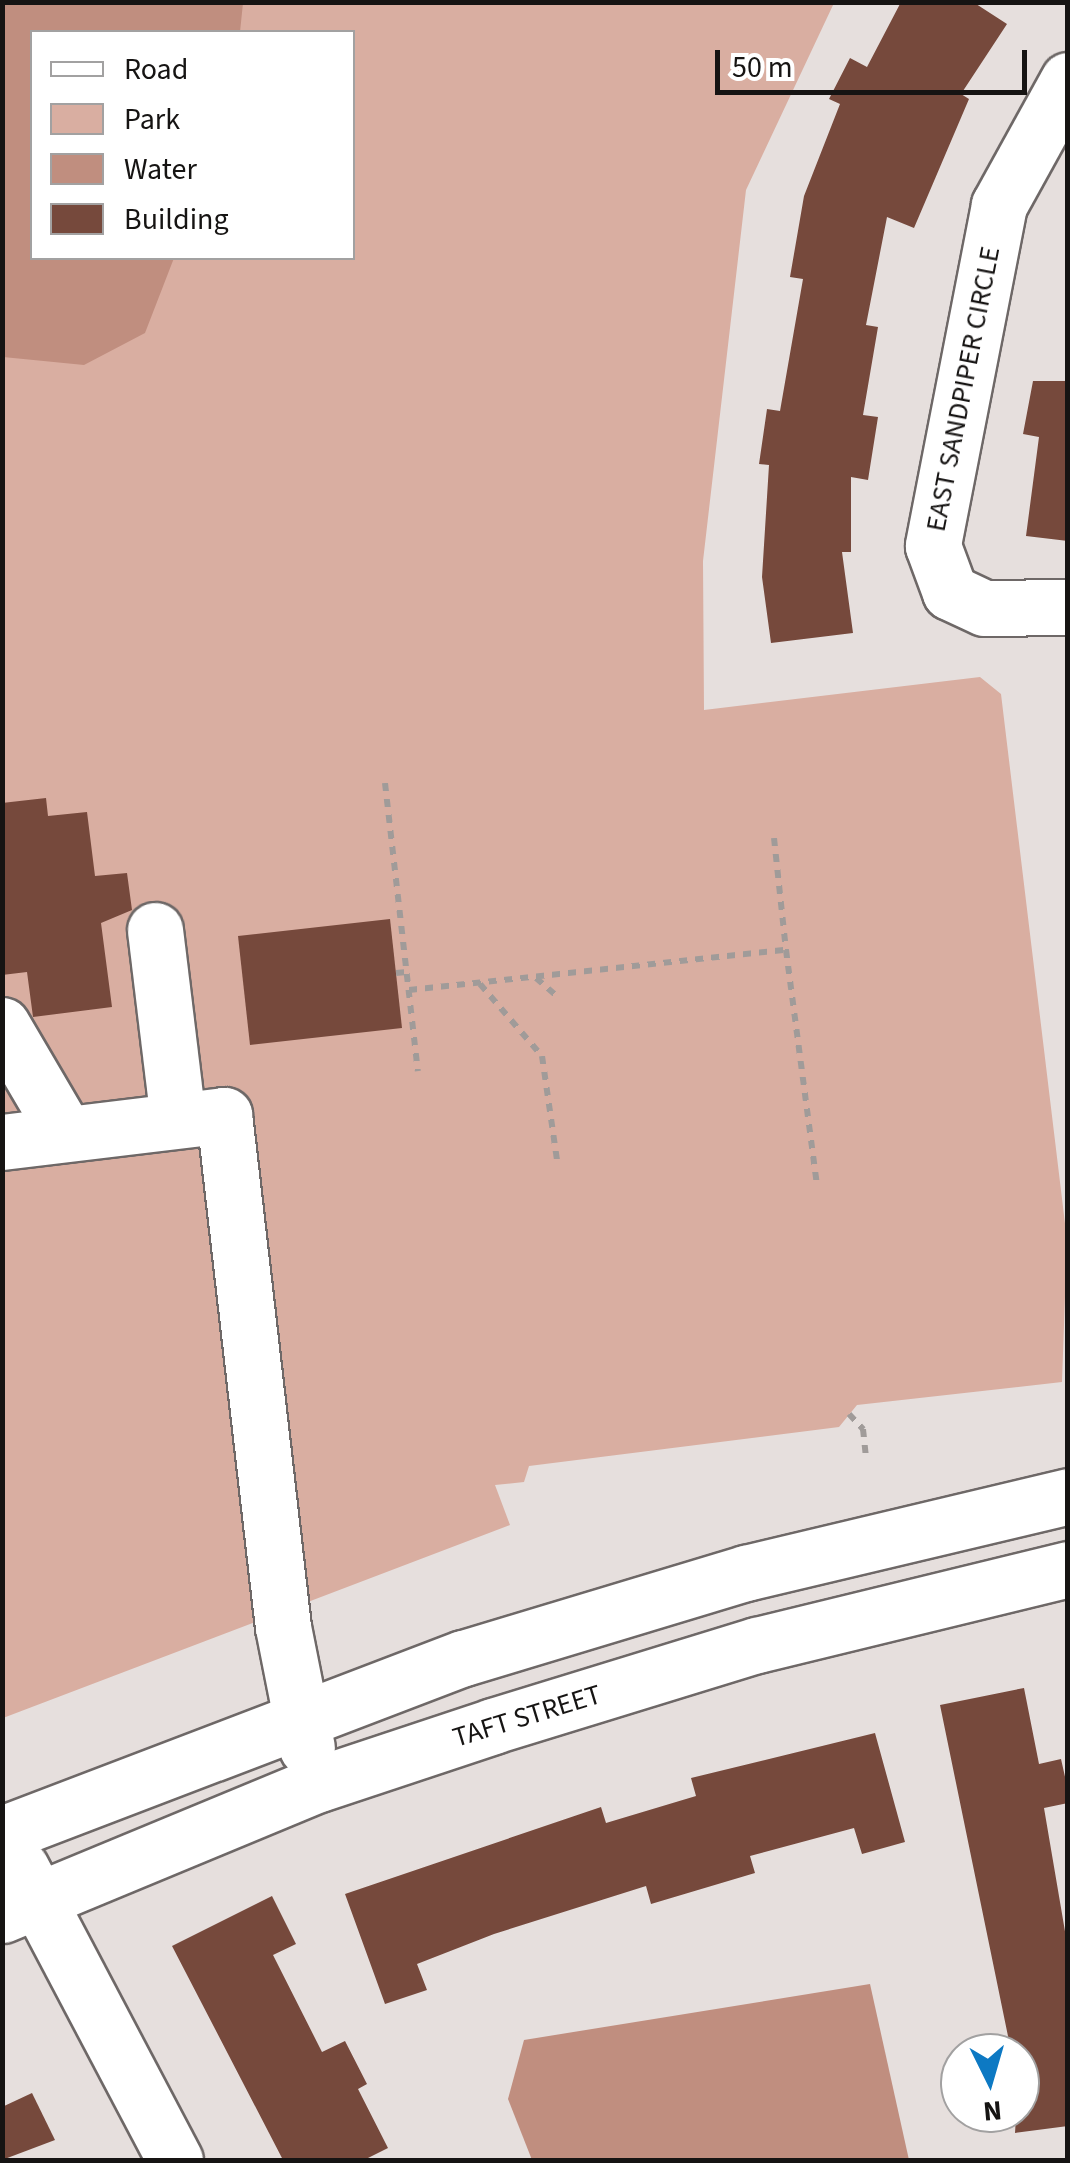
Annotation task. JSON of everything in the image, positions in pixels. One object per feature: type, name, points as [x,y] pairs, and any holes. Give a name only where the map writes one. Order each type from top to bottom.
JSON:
[{"type":"street","name":"EAST SANDPIPER CIRCLE","points":[[1068,80],[999,205],[933,546],[950,592],[985,608],[1068,608]]},
{"type":"street","points":[[155,930],[178,1120]]},
{"type":"street","points":[[2,1024],[66,1134]]},
{"type":"street","points":[[2,1142],[224,1115],[295,1716],[319,1784]]},
{"type":"street","points":[[176,2160],[20,1907],[2,1834],[295,1716],[746,1573],[1068,1496]]},
{"type":"street","name":"TAFT STREET","points":[[20,1907],[319,1784],[757,1645],[1068,1569]]},
{"type":"path","points":[[385,783],[418,1071]]},
{"type":"path","points":[[774,838],[817,1185]]},
{"type":"path","points":[[409,990],[786,950]]},
{"type":"path","points":[[396,973],[407,972]]},
{"type":"path","points":[[535,977],[558,996]]},
{"type":"path","points":[[479,983],[542,1056],[557,1160]]},
{"type":"path","points":[[849,1414],[863,1429],[866,1457]]},
{"type":"green space","points":[[3,3],[834,3],[746,190],[703,561],[704,710],[980,677],[1001,694],[1067,1240],[1062,1382],[857,1405],[839,1427],[529,1466],[524,1482],[495,1485],[510,1525],[3,1718]]},
{"type":"water","points":[[2,3],[243,3],[240,30],[30,30],[30,260],[173,260],[145,333],[84,365],[3,357]]},
{"type":"water","points":[[870,1984],[909,2160],[532,2160],[508,2099],[524,2040]]},
{"type":"building","points":[[901,2],[973,2],[1007,24],[961,94],[969,99],[914,228],[887,217],[866,325],[878,327],[863,415],[878,417],[868,480],[851,477],[851,552],[842,552],[853,633],[771,643],[762,577],[769,465],[759,464],[767,409],[780,411],[803,279],[790,277],[804,196],[840,104],[829,99],[850,58],[867,67]]},
{"type":"building","points":[[1033,381],[1068,381],[1068,541],[1026,536],[1039,437],[1023,434]]},
{"type":"building","points":[[46,798],[48,816],[87,812],[95,876],[127,873],[132,910],[101,923],[112,1007],[33,1017],[27,972],[2,975],[2,803]]},
{"type":"building","points":[[390,919],[402,1028],[250,1045],[238,936]]},
{"type":"building","points":[[1024,1688],[1039,1764],[1061,1759],[1068,1803],[1044,1808],[1068,1949],[1068,2126],[1040,2130],[1040,2033],[1007,2033],[940,1705]]},
{"type":"building","points":[[875,1733],[905,1842],[862,1854],[854,1828],[750,1856],[755,1873],[651,1904],[646,1886],[494,1934],[417,1964],[427,1990],[385,2004],[345,1894],[601,1807],[606,1823],[696,1796],[691,1778]]},
{"type":"building","points":[[272,1896],[296,1944],[273,1955],[322,2052],[345,2041],[367,2084],[358,2089],[388,2148],[364,2160],[283,2160],[172,1946]]},
{"type":"building","points":[[32,2093],[55,2140],[2,2160],[2,2107]]}]
